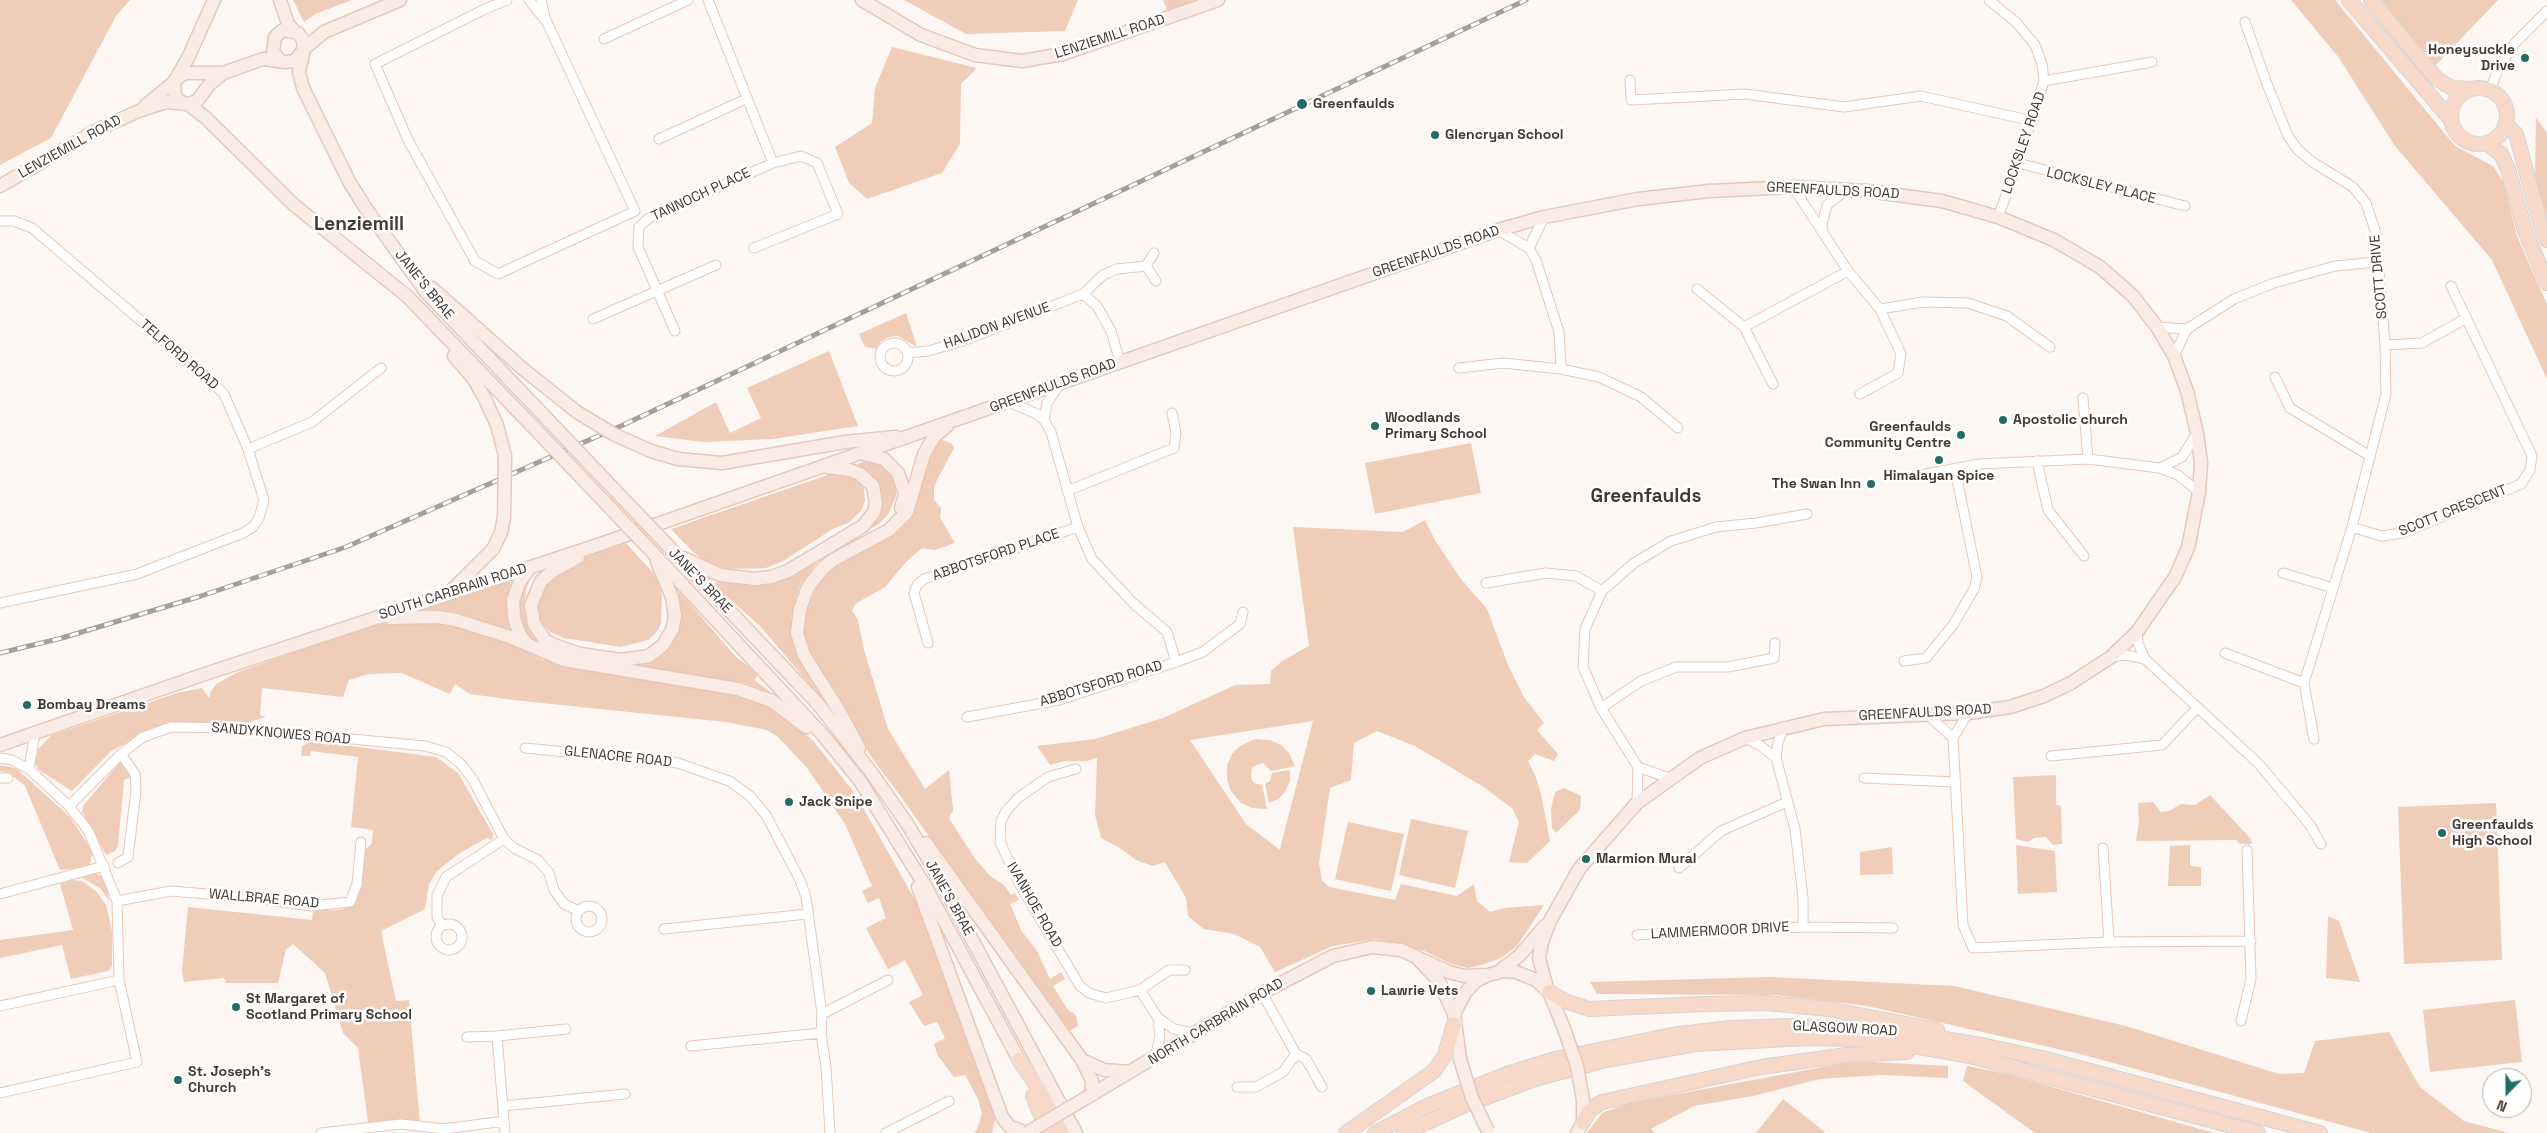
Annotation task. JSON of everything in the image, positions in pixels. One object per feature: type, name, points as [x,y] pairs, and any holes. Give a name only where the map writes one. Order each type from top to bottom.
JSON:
[{"type":"main road","points":[[214,0],[188,58],[175,80],[175,97],[185,103],[197,101],[223,73]]},
{"type":"main road","points":[[280,0],[288,24],[304,40],[303,52]]},
{"type":"main road","points":[[175,80],[185,73],[223,73],[251,61],[271,58],[290,62],[324,32],[400,0]]},
{"type":"main road","name":"LENZIEMILL ROAD","points":[[862,0],[921,35],[975,55],[1022,61],[1063,54],[1218,0]]},
{"type":"main road","points":[[2348,0],[2452,121]]},
{"type":"main road","points":[[2371,0],[2437,79],[2452,88],[2471,89],[2490,90],[2502,101],[2506,116],[2505,124],[2495,139],[2479,144],[2464,140],[2454,128],[2452,121],[2453,105],[2458,98],[2471,89]]},
{"type":"main road","points":[[251,61],[272,42],[278,33],[288,30],[296,32],[324,32]]},
{"type":"main road","points":[[272,42],[273,52],[280,60]]},
{"type":"main road","name":"JANE'S BRAE","points":[[303,52],[299,72],[303,88],[350,183],[395,250],[439,306],[818,704],[871,772],[908,825],[958,912],[1076,1133]]},
{"type":"main road","points":[[195,74],[203,85],[202,94]]},
{"type":"main road","name":"LENZIEMILL ROAD","points":[[141,110],[175,80]]},
{"type":"main road","name":"LENZIEMILL ROAD","points":[[0,186],[99,129],[141,110],[166,102],[185,103]]},
{"type":"main road","name":"JANE'S BRAE","points":[[185,103],[206,118],[294,204],[408,297],[751,656],[840,757],[860,781],[904,849],[1019,1060]]},
{"type":"main road","points":[[2505,124],[2516,134],[2541,226],[2547,240]]},
{"type":"main road","points":[[2486,142],[2501,154],[2508,169],[2525,232],[2547,283]]},
{"type":"main road","name":"GREENFAULDS ROAD","points":[[906,437],[1453,248],[1498,230],[1544,217],[1638,199],[1709,191],[1793,187],[1846,190],[1942,201],[1998,217],[2054,240],[2100,267],[2134,296],[2158,327],[2174,356],[2187,391],[2197,433],[2201,463],[2199,492],[2188,548],[2175,577],[2137,632],[2111,657],[2071,683],[2044,696],[2010,707],[1968,713],[1824,719],[1784,727],[1745,738],[1700,758],[1669,778],[1637,803],[1595,848],[1579,869],[1550,921],[1542,942],[1539,958],[1548,990],[1577,1066],[1583,1100],[1580,1127]]},
{"type":"main road","points":[[395,250],[436,292],[523,369],[577,412],[613,434],[651,451],[678,459],[722,463],[845,442],[906,437]]},
{"type":"main road","points":[[408,297],[478,387],[497,425],[505,456],[504,517],[501,533],[493,549],[447,595]]},
{"type":"main road","points":[[871,772],[850,729],[804,655],[797,633],[797,621],[803,598],[822,568],[833,560],[889,530],[901,517],[910,504],[920,465],[928,446],[952,421]]},
{"type":"main road","name":"SOUTH CARBRAIN ROAD","points":[[0,745],[373,618],[594,546],[906,437]]},
{"type":"main road","points":[[862,453],[878,456],[889,462],[898,473],[904,494],[901,517]]},
{"type":"main road","points":[[672,550],[702,568],[735,578],[755,579],[788,570],[863,526],[874,512],[876,495],[868,479],[850,470],[820,467]]},
{"type":"main road","points":[[594,546],[545,576],[536,588],[531,605],[534,624],[545,640],[580,654],[630,660],[649,656],[663,645],[672,630],[674,608],[672,597],[657,566],[656,556]]},
{"type":"main road","points":[[527,644],[514,618],[513,600],[519,583],[530,567]]},
{"type":"main road","points":[[373,618],[438,618],[456,620],[496,632],[564,660],[720,685],[756,695],[783,708],[840,757]]},
{"type":"main road","points":[[908,825],[940,861],[1082,1060],[1092,1081],[1091,1095]]},
{"type":"main road","points":[[904,849],[1002,1117],[1005,1130],[1028,1133]]},
{"type":"main road","name":"GREENFAULDS ROAD","points":[[1454,1019],[1465,993],[1476,981],[1492,974],[1519,956],[1550,921]]},
{"type":"main road","name":"NORTH CARBRAIN ROAD","points":[[1028,1133],[1262,993],[1333,956],[1372,947],[1401,950],[1449,972],[1464,976],[1492,974],[1503,971],[1522,974],[1536,980],[1548,990]]},
{"type":"main road","name":"NORTH CARBRAIN ROAD","points":[[1415,956],[1439,981],[1454,1019],[1460,1059],[1469,1090],[1489,1132]]},
{"type":"main road","points":[[1548,990],[1572,1004],[1589,1009],[1750,1003],[1828,1009],[1920,1025],[2042,1058]]},
{"type":"main road","points":[[1346,1133],[1434,1071],[1445,1055],[1454,1019]]},
{"type":"main road","name":"GLASGOW ROAD","points":[[1375,1133],[1427,1106],[1530,1066],[1610,1046],[1696,1032],[1791,1026],[1896,1031],[1981,1045],[2042,1058],[2320,1133]]},
{"type":"main road","name":"GLASGOW ROAD","points":[[1406,1132],[1463,1106],[1535,1079],[1606,1060],[1696,1044],[1772,1039],[1858,1039],[1908,1044],[1970,1056],[2258,1133]]},
{"type":"main road","points":[[1580,1127],[1590,1110],[1602,1102],[1761,1067],[1847,1055],[1895,1052],[1970,1056]]},
{"type":"main road","points":[[1019,1060],[1048,1133]]},
{"type":"main road","points":[[1019,1060],[1037,1086],[1062,1133]]},
{"type":"main road","points":[[1082,1060],[1104,1070],[1130,1072]]},
{"type":"street","points":[[507,0],[484,9],[375,64],[408,140],[475,261],[498,274],[635,211],[545,18],[542,0]]},
{"type":"street","points":[[529,0],[545,18]]},
{"type":"street","points":[[604,39],[688,0]]},
{"type":"street","points":[[708,0],[773,163]]},
{"type":"street","name":"LOCKSLEY ROAD","points":[[1989,0],[2017,23],[2035,44],[2042,64],[2044,81],[2033,121],[1998,217]]},
{"type":"street","points":[[2490,90],[2499,67],[2515,44],[2547,11]]},
{"type":"street","name":"SCOTT DRIVE","points":[[2245,22],[2288,136],[2298,150],[2353,187],[2366,203],[2376,233],[2385,346],[2386,394],[2352,527],[2304,683],[2314,739]]},
{"type":"street","points":[[2044,81],[2152,62]]},
{"type":"street","points":[[1630,80],[1631,100],[1745,94],[1844,107],[1921,96],[2033,121]]},
{"type":"street","points":[[659,139],[746,99]]},
{"type":"street","name":"TANNOCH PLACE","points":[[675,331],[638,247],[639,227],[649,218],[773,163],[801,156],[817,163],[838,214],[754,248]]},
{"type":"street","name":"LOCKSLEY PLACE","points":[[2018,163],[2185,206]]},
{"type":"street","points":[[1793,187],[1848,271],[1880,309],[1901,354],[1898,373],[1860,394]]},
{"type":"street","points":[[1823,233],[1822,224],[1827,205],[1846,190]]},
{"type":"street","points":[[1529,248],[1544,217]]},
{"type":"street","name":"TELFORD ROAD","points":[[0,221],[14,221],[32,228],[207,377],[224,394],[248,449],[264,500],[259,518],[248,530],[137,574],[0,603]]},
{"type":"street","points":[[1498,230],[1529,248],[1536,260],[1559,332],[1561,369]]},
{"type":"street","points":[[1154,253],[1146,266],[1156,281]]},
{"type":"street","points":[[2174,356],[2187,329],[2234,299],[2274,283],[2335,266],[2377,262]]},
{"type":"street","points":[[593,320],[716,265]]},
{"type":"street","name":"HALIDON AVENUE","points":[[908,353],[928,351],[963,341],[1083,294],[1103,275],[1117,269],[1146,266]]},
{"type":"street","points":[[1744,327],[1848,271]]},
{"type":"street","name":"SCOTT CRESCENT","points":[[2352,527],[2381,536],[2403,533],[2520,484],[2530,470],[2532,456],[2465,319],[2451,286]]},
{"type":"street","points":[[1697,289],[1744,327],[1773,384]]},
{"type":"street","points":[[1083,294],[1097,306],[1111,331],[1120,362]]},
{"type":"street","points":[[1880,309],[1923,302],[1968,303],[2008,316],[2050,347]]},
{"type":"street","points":[[2385,346],[2422,343],[2465,319]]},
{"type":"street","points":[[2158,327],[2187,329]]},
{"type":"street","points":[[1459,368],[1503,364],[1561,369],[1599,377],[1620,386],[1663,413],[1678,428]]},
{"type":"street","points":[[248,449],[312,422],[381,368]]},
{"type":"street","points":[[2275,377],[2290,408],[2370,456]]},
{"type":"street","points":[[1044,420],[1047,403],[1060,384]]},
{"type":"street","points":[[2083,398],[2088,459]]},
{"type":"street","points":[[1009,402],[1037,414],[1044,420]]},
{"type":"street","points":[[1067,491],[1174,448],[1176,433],[1172,413]]},
{"type":"street","name":"ABBOTSFORD ROAD","points":[[1044,420],[1051,432],[1078,527],[1092,558],[1134,604],[1167,632],[1176,662]]},
{"type":"street","points":[[2160,468],[2182,457],[2197,433]]},
{"type":"street","points":[[1915,476],[1979,464],[2088,459],[2160,468],[2178,476],[2199,492]]},
{"type":"street","points":[[2036,461],[2048,510],[2084,556]]},
{"type":"street","points":[[1904,661],[1926,658],[1953,624],[1974,589],[1977,577],[1955,469]]},
{"type":"street","points":[[1637,803],[1638,767],[1601,708],[1583,667],[1585,629],[1602,591],[1634,564],[1671,541],[1716,526],[1756,523],[1807,514]]},
{"type":"street","name":"ABBOTSFORD PLACE","points":[[928,643],[914,593],[917,584],[924,579],[1078,527]]},
{"type":"street","points":[[1486,583],[1546,572],[1576,576],[1602,591]]},
{"type":"street","points":[[2283,572],[2333,588]]},
{"type":"street","name":"ABBOTSFORD ROAD","points":[[967,717],[1059,700],[1203,652],[1240,624],[1243,612]]},
{"type":"street","points":[[2137,632],[2138,643],[2145,659],[2258,763],[2310,825],[2321,844]]},
{"type":"street","points":[[1601,708],[1641,681],[1676,667],[1728,667],[1774,658],[1774,643]]},
{"type":"street","points":[[2224,654],[2304,683]]},
{"type":"street","points":[[2111,657],[2126,655],[2145,659]]},
{"type":"street","points":[[2051,756],[2162,745],[2197,708]]},
{"type":"street","points":[[1968,713],[1953,738],[1963,925],[1973,948],[2109,942],[2251,941]]},
{"type":"street","points":[[1928,715],[1953,738]]},
{"type":"street","name":"SANDYKNOWES ROAD","points":[[69,806],[121,754],[143,737],[171,727],[238,728],[425,746],[446,752],[462,765],[473,780],[504,839]]},
{"type":"street","points":[[1745,738],[1776,758],[1778,742],[1784,727]]},
{"type":"street","points":[[30,769],[36,733]]},
{"type":"street","name":"GLENACRE ROAD","points":[[525,748],[678,763],[729,781],[750,796],[766,815],[800,880],[806,897],[822,1014],[821,1033],[826,1067],[830,1133]]},
{"type":"street","points":[[118,863],[128,857],[136,791],[135,774],[121,754]]},
{"type":"street","points":[[0,758],[12,760],[30,769],[69,806],[89,832],[117,901],[119,980],[137,1062],[0,1093]]},
{"type":"street","name":"LAMMERMOOR DRIVE","points":[[1776,758],[1795,829],[1803,898],[1804,927]]},
{"type":"street","points":[[1638,767],[1669,778]]},
{"type":"street","name":"IVANHOE ROAD","points":[[1076,769],[1048,776],[1018,798],[1006,811],[1001,822],[1000,842],[1021,887],[1080,986],[1089,994],[1106,998],[1140,990],[1169,970],[1185,970]]},
{"type":"street","points":[[1864,778],[1956,782]]},
{"type":"street","points":[[1679,868],[1721,831],[1787,802]]},
{"type":"street","points":[[442,926],[437,917],[437,896],[446,877],[504,839],[514,848],[538,860],[549,873],[554,890],[564,904],[579,911]]},
{"type":"street","name":"WALLBRAE ROAD","points":[[117,901],[171,891],[254,898],[311,906],[350,902],[357,884],[361,842]]},
{"type":"street","points":[[2103,848],[2109,942]]},
{"type":"street","points":[[2240,1021],[2251,979],[2248,850]]},
{"type":"street","points":[[0,894],[104,866]]},
{"type":"street","points":[[664,929],[807,914]]},
{"type":"street","name":"LAMMERMOOR DRIVE","points":[[1637,935],[1804,927],[1893,928]]},
{"type":"street","points":[[0,1006],[119,980]]},
{"type":"street","points":[[822,1014],[888,980]]},
{"type":"street","points":[[1140,990],[1158,1018],[1174,1028],[1196,1034]]},
{"type":"street","points":[[1262,993],[1296,1054],[1306,1059],[1322,1087]]},
{"type":"street","points":[[1155,1058],[1160,1036],[1158,1018]]},
{"type":"street","points":[[467,1037],[497,1036],[566,1028]]},
{"type":"street","points":[[691,1046],[821,1033]]},
{"type":"street","points":[[497,1036],[505,1133]]},
{"type":"street","points":[[1237,1087],[1256,1087],[1283,1072],[1296,1054]]},
{"type":"street","points":[[503,1106],[625,1094]]},
{"type":"street","points":[[886,1133],[949,1101]]},
{"type":"street","points":[[321,1133],[370,1130],[401,1124],[444,1131],[504,1122]]},
{"type":"shaded area","points":[[0,0],[130,0],[116,16],[51,138],[0,165]]},
{"type":"shaded area","points":[[293,0],[352,0],[315,14],[304,22]]},
{"type":"shaded area","points":[[904,0],[1078,0],[1065,31],[966,34]]},
{"type":"shaded area","points":[[1163,0],[1194,0],[1168,12]]},
{"type":"shaded area","points":[[2291,0],[2335,0],[2455,146],[2493,166],[2504,183],[2517,236],[2547,304],[2547,379],[2492,260],[2395,146],[2339,58]]},
{"type":"shaded area","points":[[2377,0],[2498,0],[2433,68]]},
{"type":"shaded area","points":[[892,47],[977,68],[961,84],[960,144],[942,173],[867,199],[849,183],[835,147],[872,123],[875,88]]},
{"type":"shaded area","points":[[2536,118],[2547,133],[2547,221],[2535,178]]},
{"type":"shaded area","points":[[906,313],[917,347],[898,336],[888,337],[881,341],[876,349],[865,347],[859,334]]},
{"type":"shaded area","points":[[829,351],[858,426],[773,439],[704,442],[655,436],[716,402],[730,433],[761,418],[747,388]]},
{"type":"shaded area","points":[[942,440],[951,443],[954,448],[937,480],[934,488],[934,500],[941,508],[940,518],[955,543],[935,550],[922,548],[906,562],[885,587],[855,604],[852,611],[858,620],[864,650],[888,729],[925,789],[949,770],[953,810],[949,818],[974,857],[989,875],[1004,885],[1011,895],[1015,893],[1019,900],[1010,904],[1022,932],[1036,949],[1050,979],[1061,972],[1065,979],[1053,986],[1068,1010],[1076,1015],[1078,1026],[1066,1033],[905,802],[872,758],[810,656],[804,636],[804,619],[813,590],[835,566],[882,540],[935,446]]},
{"type":"shaded area","points":[[1471,443],[1481,493],[1375,514],[1365,463]]},
{"type":"shaded area","points":[[875,458],[892,471],[897,483],[896,496],[889,513],[880,523],[817,562],[799,588],[791,617],[794,646],[802,665],[833,712],[761,627],[714,585],[721,578],[758,583],[862,529],[881,495],[876,480],[857,464]]},
{"type":"shaded area","points":[[836,472],[857,475],[864,487],[865,501],[861,511],[848,523],[833,529],[783,561],[766,568],[728,569],[711,565],[692,551],[671,529]]},
{"type":"shaded area","points":[[1425,520],[1436,542],[1461,579],[1487,609],[1508,665],[1524,697],[1544,723],[1537,730],[1558,754],[1554,761],[1535,754],[1528,761],[1541,794],[1550,841],[1527,863],[1509,862],[1519,822],[1512,808],[1482,786],[1415,746],[1377,731],[1354,743],[1351,780],[1330,788],[1319,863],[1322,880],[1329,887],[1395,900],[1401,884],[1457,896],[1474,884],[1477,901],[1490,912],[1504,908],[1544,905],[1517,946],[1501,958],[1481,965],[1468,968],[1451,964],[1424,951],[1374,939],[1333,946],[1275,972],[1260,947],[1234,934],[1204,929],[1188,916],[1186,898],[1165,862],[1153,866],[1136,860],[1120,848],[1101,838],[1095,815],[1097,758],[1087,761],[1064,761],[1050,765],[1037,746],[1095,739],[1163,718],[1235,685],[1270,684],[1271,671],[1282,661],[1309,646],[1293,527],[1403,532]],"holes":[[[1313,721],[1280,850],[1246,824],[1190,740]]]},
{"type":"shaded area","points":[[626,543],[656,576],[662,587],[661,624],[655,634],[648,640],[621,647],[564,638],[550,632],[542,623],[538,614],[536,602],[541,587],[571,562]]},
{"type":"shaded area","points":[[535,572],[527,586],[524,605],[525,615],[532,632],[621,661],[661,647],[675,596],[680,592],[736,657],[759,674],[754,680],[772,693],[744,683],[568,656],[540,646],[525,636],[515,607],[526,574]]},
{"type":"shaded area","points":[[508,579],[511,584],[506,606],[512,631],[459,613],[425,610],[430,606]]},
{"type":"shaded area","points":[[383,621],[450,624],[478,631],[525,650],[543,660],[574,667],[718,689],[752,699],[784,713],[815,743],[856,795],[924,916],[990,1093],[995,1118],[992,1133],[974,1133],[982,1114],[978,1099],[965,1075],[954,1077],[938,1056],[934,1044],[945,1038],[937,1022],[924,1026],[909,1002],[923,995],[905,960],[888,969],[866,928],[886,918],[879,898],[868,903],[862,891],[872,886],[845,824],[807,768],[778,737],[767,730],[726,722],[470,694],[455,684],[450,694],[402,673],[368,674],[349,680],[343,697],[262,688],[260,715],[266,717],[246,723],[168,722],[111,751],[72,791],[39,770],[35,764],[38,749],[52,735],[177,693],[202,688],[209,698],[216,684],[238,672]]},
{"type":"shaded area","points":[[1255,739],[1270,740],[1281,745],[1289,753],[1295,766],[1271,771],[1263,763],[1252,767],[1251,778],[1254,783],[1262,785],[1267,809],[1252,808],[1241,803],[1231,791],[1227,780],[1227,765],[1232,754],[1240,746]]},
{"type":"shaded area","points":[[312,741],[436,757],[458,773],[493,834],[492,840],[487,838],[460,853],[437,871],[429,884],[425,909],[381,931],[396,1001],[409,1000],[420,1124],[409,1120],[368,1122],[358,1048],[343,1033],[325,973],[293,944],[286,949],[278,983],[226,983],[224,978],[184,982],[182,971],[188,907],[312,920],[313,909],[338,910],[350,907],[356,897],[363,878],[365,850],[372,843],[373,830],[351,827],[358,757],[311,751],[310,756],[301,756],[302,746]]},
{"type":"shaded area","points":[[119,763],[124,764],[131,777],[124,780],[118,846],[115,851],[106,855],[82,812],[83,806]]},
{"type":"shaded area","points":[[0,765],[16,768],[70,817],[93,852],[89,867],[60,870],[25,786],[9,773],[0,771]]},
{"type":"shaded area","points":[[1290,770],[1290,781],[1285,792],[1278,799],[1269,803],[1265,784],[1270,781],[1272,773]]},
{"type":"shaded area","points":[[2056,775],[2056,805],[2061,806],[2062,844],[2053,845],[2046,837],[2034,838],[2028,842],[2016,839],[2013,777]]},
{"type":"shaded area","points":[[1564,788],[1581,796],[1580,810],[1556,833],[1552,828],[1551,809],[1555,792]]},
{"type":"shaded area","points":[[2210,795],[2251,839],[2252,844],[2240,844],[2236,840],[2136,841],[2139,822],[2138,803],[2153,802],[2161,812],[2169,811],[2181,804],[2195,805]]},
{"type":"shaded area","points":[[2496,803],[2502,960],[2404,964],[2398,807]]},
{"type":"shaded area","points":[[1411,819],[1468,831],[1455,888],[1399,875]]},
{"type":"shaded area","points":[[1348,822],[1404,834],[1391,891],[1335,879]]},
{"type":"shaded area","points":[[2016,845],[2055,851],[2057,892],[2018,894]]},
{"type":"shaded area","points":[[2190,845],[2190,866],[2201,867],[2201,886],[2168,886],[2170,846]]},
{"type":"shaded area","points":[[1892,847],[1893,874],[1860,875],[1860,852]]},
{"type":"shaded area","points":[[89,873],[98,874],[104,879],[110,902],[100,888],[79,876]]},
{"type":"shaded area","points":[[72,880],[82,881],[97,892],[106,905],[112,931],[112,966],[108,971],[71,979],[62,945],[0,958],[0,940],[73,930],[60,884]]},
{"type":"shaded area","points":[[2328,916],[2339,921],[2360,982],[2326,978]]},
{"type":"shaded area","points":[[1770,977],[1954,986],[2126,1026],[2279,1074],[2304,1073],[2315,1041],[2389,1032],[2420,1087],[2464,1121],[2509,1133],[2371,1133],[2080,1054],[1867,1006],[1776,995],[1597,994],[1590,982]]},
{"type":"shaded area","points":[[2515,1000],[2522,1062],[2430,1072],[2423,1010]]},
{"type":"shaded area","points":[[1855,1061],[1948,1066],[1948,1078],[1882,1075],[1820,1079],[1753,1096],[1694,1106],[1651,1129],[1655,1133],[1587,1133],[1602,1113],[1629,1103]]},
{"type":"shaded area","points":[[1967,1066],[2007,1074],[2214,1133],[2035,1133],[1963,1081]]},
{"type":"shaded area","points":[[1783,1099],[1825,1132],[1756,1133]]},
{"type":"railway","points":[[0,653],[62,638],[201,596],[346,547],[623,425],[1526,0]]},
{"type":"place","name":"Honeysuckle Drive","points":[[2525,58]]},
{"type":"place","name":"Greenfaulds","points":[[1302,104]]},
{"type":"place","name":"Glencryan School","points":[[1435,135]]},
{"type":"place","name":"Apostolic church","points":[[2003,420]]},
{"type":"place","name":"Woodlands Primary School","points":[[1375,426]]},
{"type":"place","name":"Greenfaulds Community Centre","points":[[1961,435]]},
{"type":"place","name":"Himalayan Spice","points":[[1939,460]]},
{"type":"place","name":"The Swan Inn","points":[[1871,484]]},
{"type":"place","name":"Bombay Dreams","points":[[27,705]]},
{"type":"place","name":"Jack Snipe","points":[[789,802]]},
{"type":"place","name":"Greenfaulds High School","points":[[2442,833]]},
{"type":"place","name":"Marmion Mural","points":[[1586,859]]},
{"type":"place","name":"Lawrie Vets","points":[[1371,991]]},
{"type":"place","name":"St Margaret of Scotland Primary School","points":[[236,1007]]},
{"type":"place","name":"St. Joseph's Church","points":[[178,1080]]},
{"type":"district","name":"Lenziemill","points":[[359,225]]},
{"type":"district","name":"Greenfaulds","points":[[1646,497]]}]
